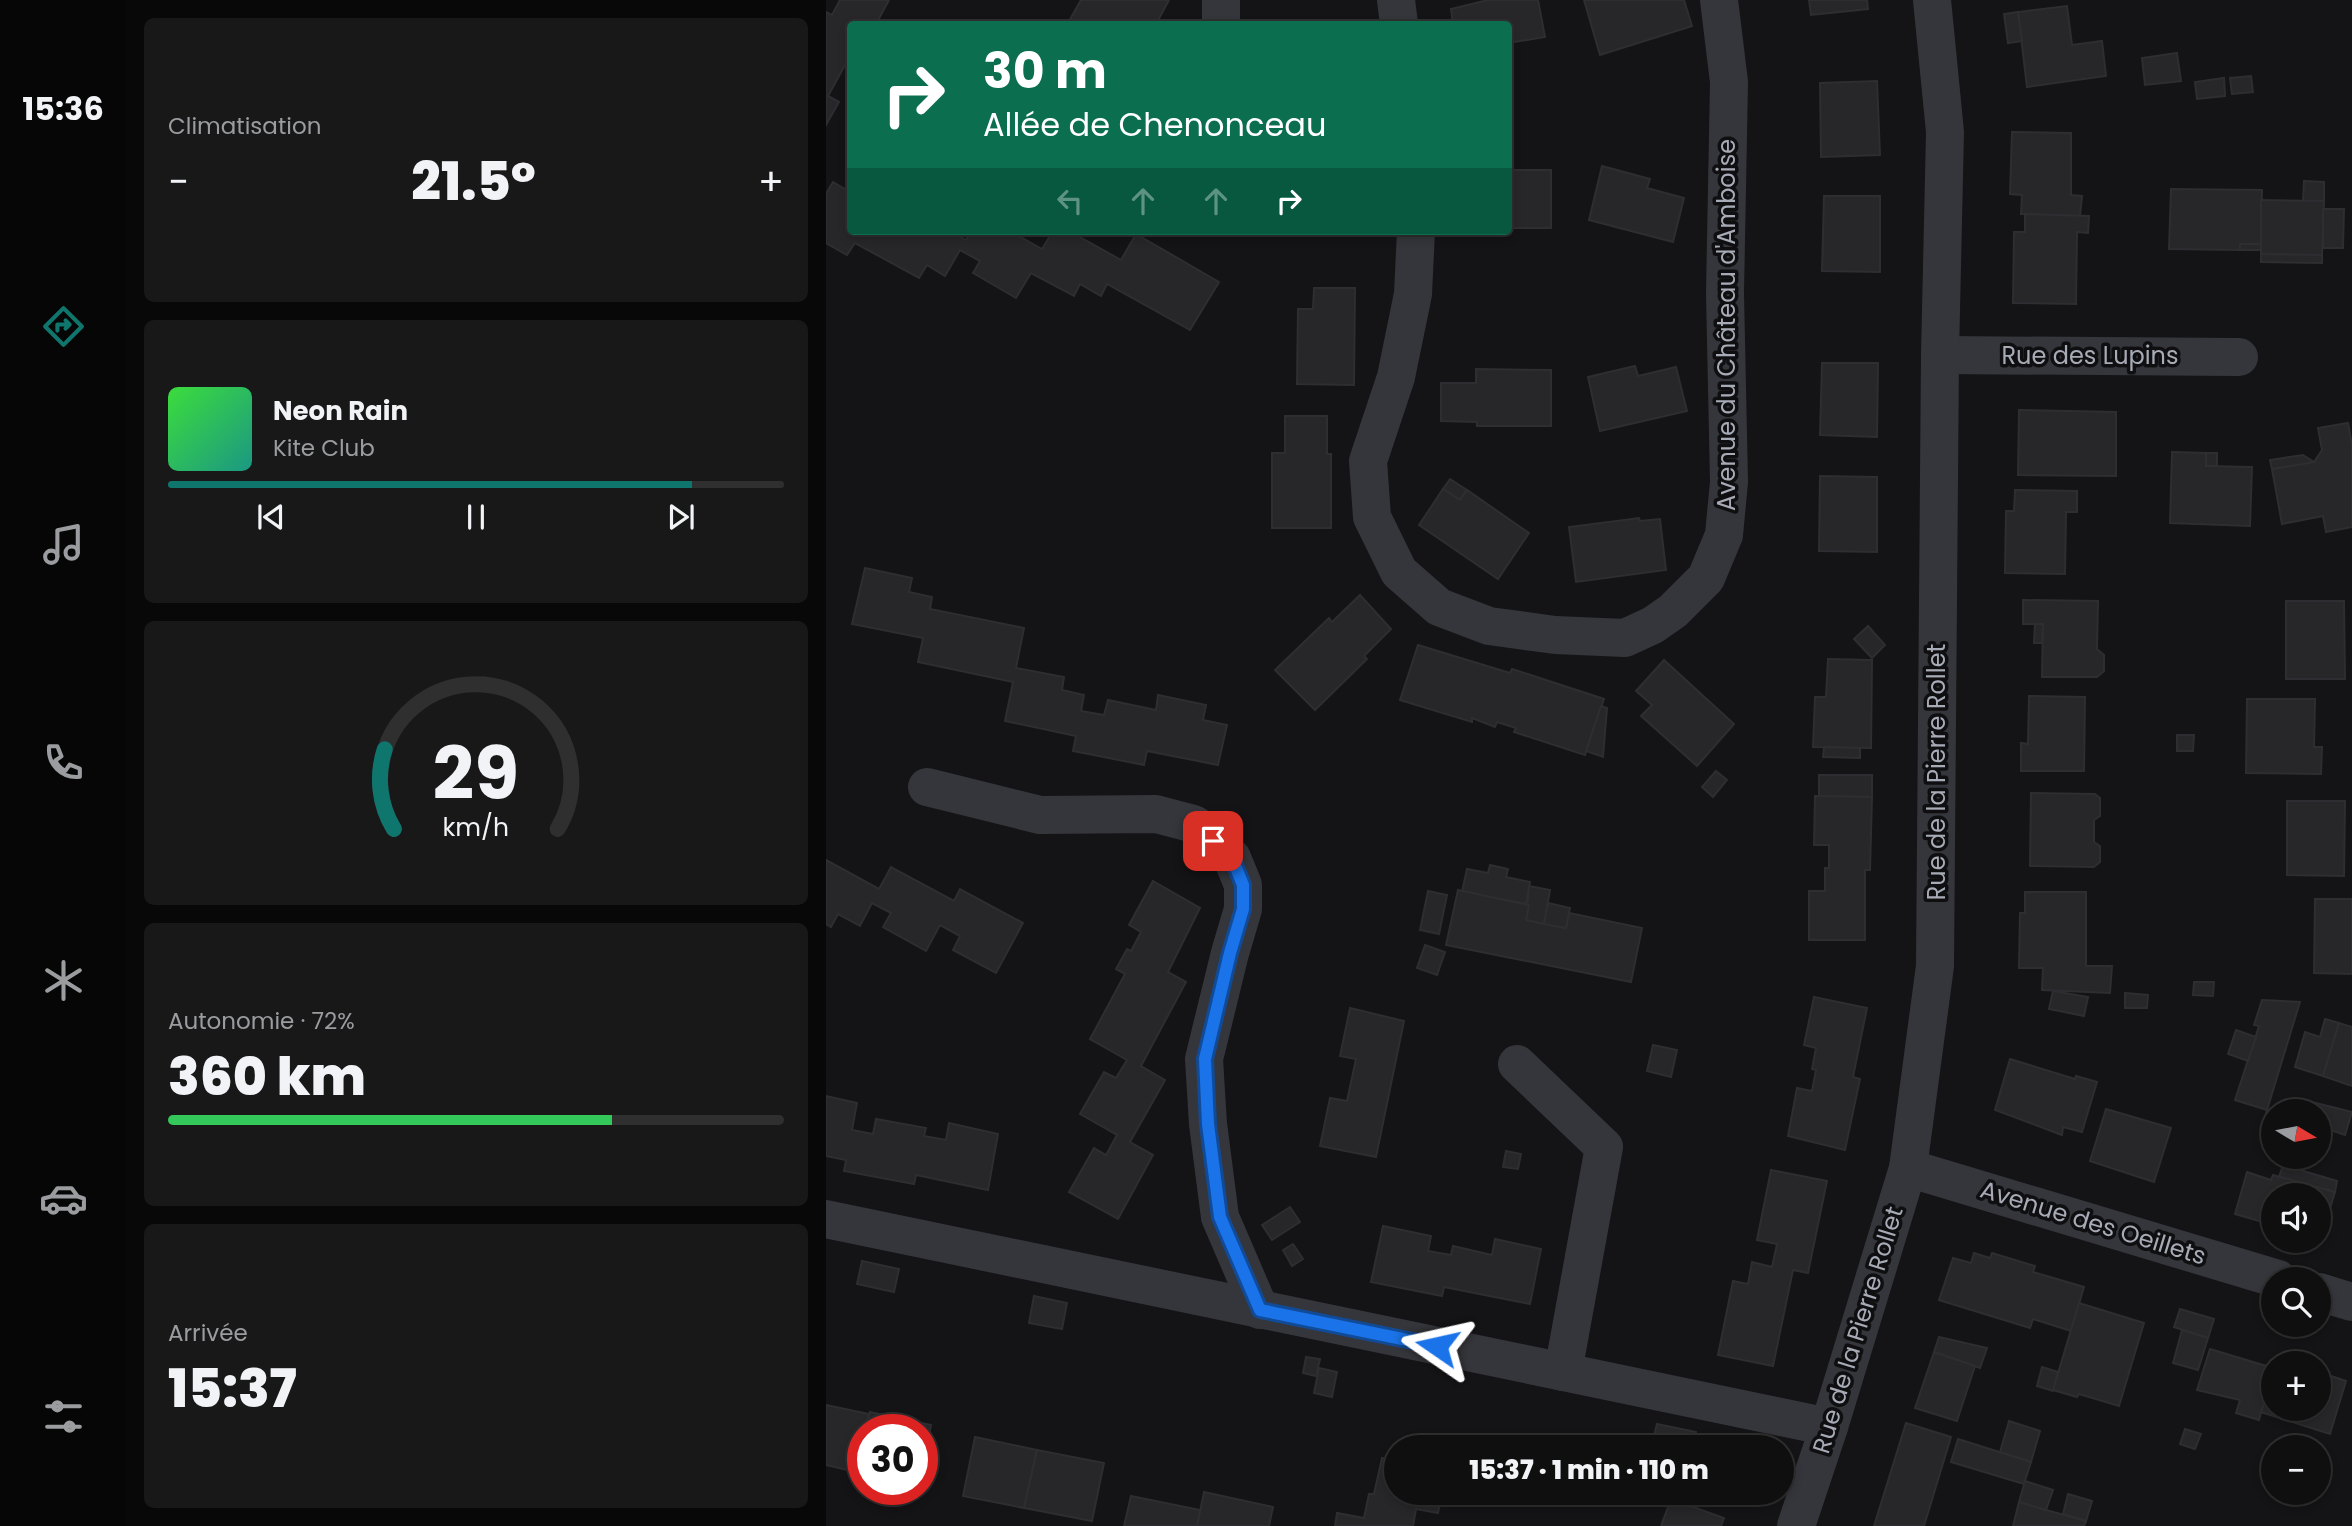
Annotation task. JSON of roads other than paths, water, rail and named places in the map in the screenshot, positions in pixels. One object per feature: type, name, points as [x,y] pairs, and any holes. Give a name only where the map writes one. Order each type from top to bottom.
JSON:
[{"type":"street","points":[[1221,0],[1221,21]]},
{"type":"street","points":[[1396,0],[1399,21]]},
{"type":"street","name":"Avenue du Château d'Amboise","points":[[1416,235],[1413,295],[1396,377],[1368,461],[1372,517],[1399,572],[1439,607],[1489,626],[1555,635],[1625,638],[1653,625],[1673,611],[1706,578],[1724,535],[1729,482],[1725,293],[1729,82],[1719,0]]},
{"type":"street","name":"Rue de la Pierre Rollet","points":[[1796,1526],[1908,1168],[1936,966],[1940,355],[1945,132],[1932,0]]},
{"type":"street","name":"Rue des Lupins","points":[[1940,355],[2239,358]]},
{"type":"street","points":[[927,787],[1040,815],[1156,814],[1194,824],[1232,858],[1243,885],[1243,909],[1205,1059],[1208,1124],[1220,1217],[1260,1310]]},
{"type":"street","points":[[1517,1064],[1604,1147],[1563,1372]]},
{"type":"street","name":"Avenue des Oeillets","points":[[1908,1168],[2261,1274]]},
{"type":"street","points":[[826,1219],[1829,1427]]},
{"type":"street","points":[[2331,1296],[2352,1302]]}]
